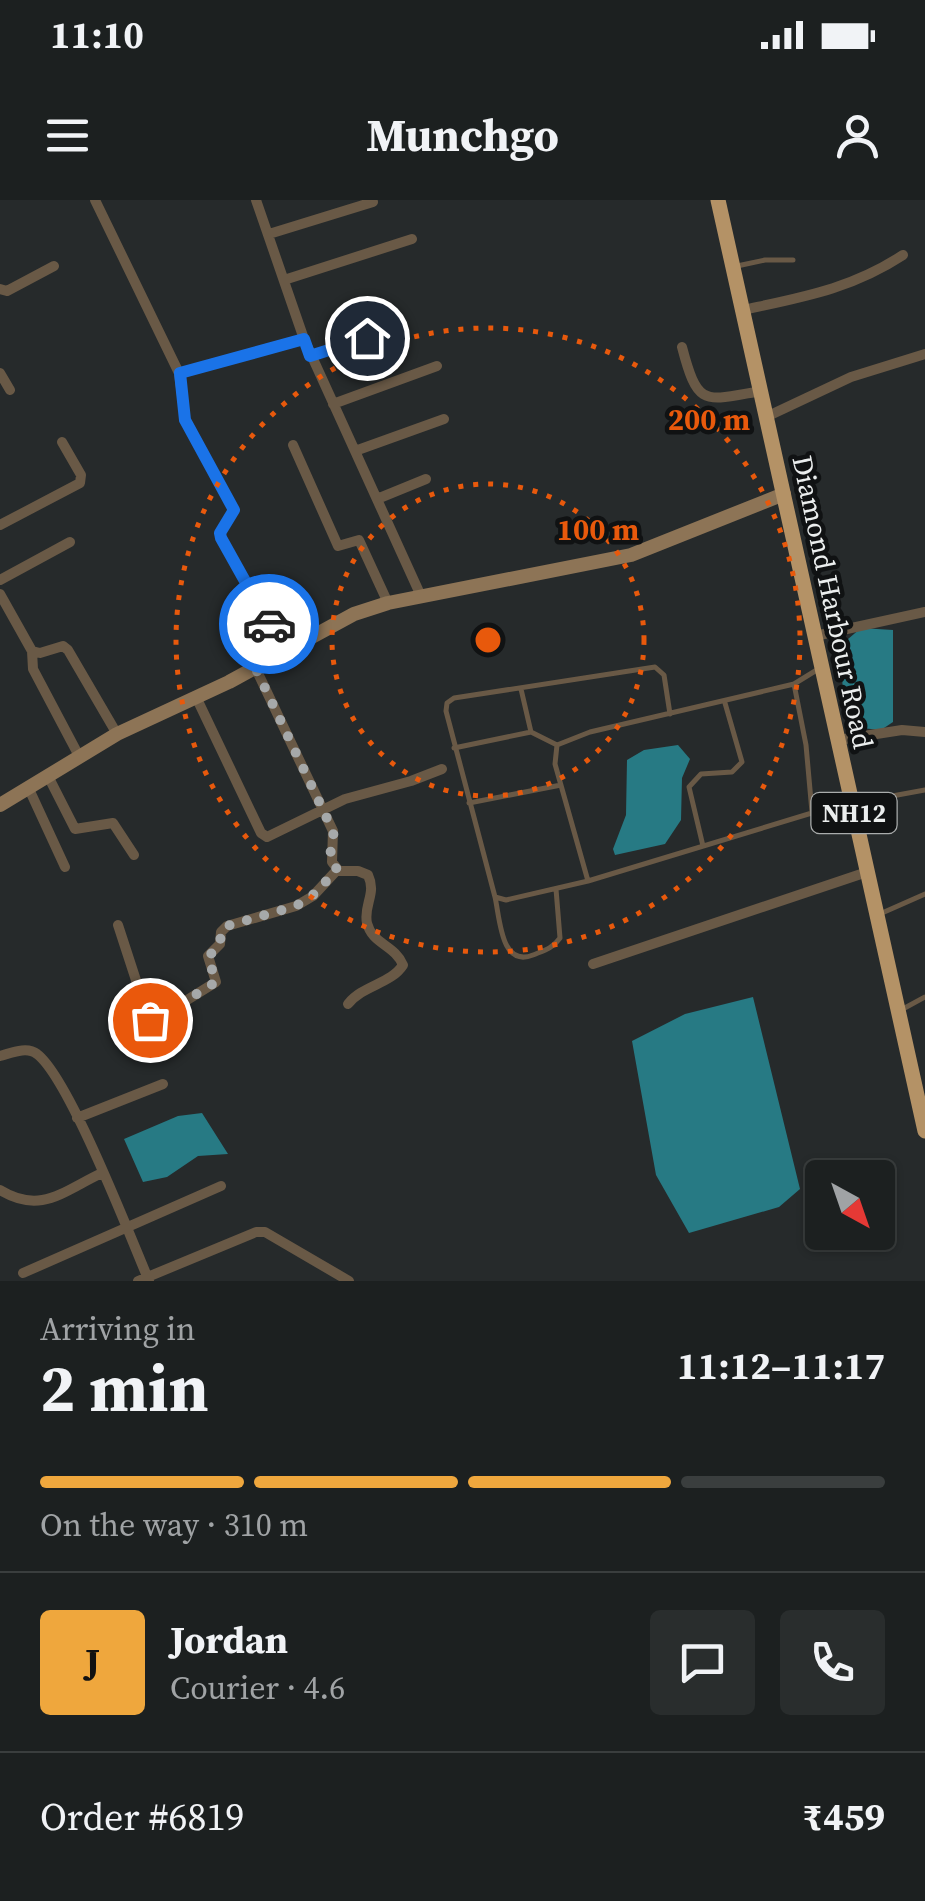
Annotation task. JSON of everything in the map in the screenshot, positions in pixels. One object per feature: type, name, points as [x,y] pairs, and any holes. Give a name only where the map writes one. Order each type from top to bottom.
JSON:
[{"type":"highway","name":"Diamond Harbour Road","points":[[718,200],[925,1131]]},
{"type":"main road","points":[[0,805],[117,734],[196,698],[354,614],[388,603],[632,554],[784,494]]},
{"type":"street","points":[[95,200],[180,373],[185,420],[234,510],[220,533],[221,538],[284,650]]},
{"type":"street","points":[[256,200],[310,356],[422,596]]},
{"type":"street","points":[[269,234],[373,202]]},
{"type":"street","points":[[284,280],[412,239]]},
{"type":"street","points":[[743,310],[831,292],[872,275],[903,255]]},
{"type":"street","points":[[0,289],[7,291],[54,266]]},
{"type":"street","points":[[310,356],[395,330]]},
{"type":"street","points":[[180,373],[304,339]]},
{"type":"street","points":[[682,347],[696,390],[705,398],[760,390]]},
{"type":"street","points":[[766,417],[851,377],[925,354]]},
{"type":"street","points":[[333,404],[437,366]]},
{"type":"street","points":[[0,374],[10,390]]},
{"type":"street","points":[[355,451],[444,419]]},
{"type":"street","points":[[0,525],[80,483],[62,442]]},
{"type":"street","points":[[293,446],[338,546],[359,540],[388,603]]},
{"type":"street","points":[[377,499],[426,479]]},
{"type":"street","points":[[0,580],[70,542]]},
{"type":"street","points":[[0,594],[32,651],[33,669],[79,756]]},
{"type":"street","points":[[815,636],[925,612]]},
{"type":"street","points":[[32,651],[40,654],[66,648],[117,734]]},
{"type":"street","points":[[255,667],[324,811],[334,836],[330,854],[337,870]]},
{"type":"street","points":[[196,698],[264,836],[272,836],[345,799],[411,782],[442,768]]},
{"type":"street","points":[[838,740],[902,730],[925,732]]},
{"type":"street","points":[[48,776],[76,830],[113,823],[134,854]]},
{"type":"street","points":[[29,789],[65,867]]},
{"type":"street","points":[[118,924],[148,1017],[155,1020],[216,982],[208,957],[220,944],[221,932],[227,926],[296,906],[312,896],[337,870],[358,871],[368,876],[373,891],[366,916],[371,932],[398,954],[402,965],[397,973],[360,990],[348,1004]]},
{"type":"street","points":[[593,964],[867,872]]},
{"type":"street","points":[[0,1056],[29,1050],[39,1055],[77,1118],[145,1280],[256,1232],[265,1232],[349,1281]]},
{"type":"street","points":[[77,1118],[163,1084]]},
{"type":"street","points":[[0,1190],[16,1200],[39,1202],[102,1173]]},
{"type":"street","points":[[22,1273],[222,1186]]},
{"type":"lane","points":[[733,267],[766,260],[794,260]]},
{"type":"lane","points":[[556,889],[562,927],[554,947],[524,959],[512,955],[506,946],[454,748],[446,711],[448,703],[454,698],[656,667],[664,675],[670,714]]},
{"type":"lane","points":[[557,746],[590,732],[794,684],[821,667]]},
{"type":"lane","points":[[794,684],[806,745],[812,812]]},
{"type":"lane","points":[[521,688],[530,732]]},
{"type":"lane","points":[[703,846],[690,787],[701,774],[732,772],[742,762],[725,703]]},
{"type":"lane","points":[[454,748],[530,732],[557,746]]},
{"type":"lane","points":[[557,746],[556,764],[588,881]]},
{"type":"lane","points":[[469,803],[561,785]]},
{"type":"lane","points":[[495,897],[506,900],[556,889],[812,812],[925,790]]},
{"type":"lane","points":[[876,915],[925,894]]},
{"type":"lane","points":[[898,1011],[925,997]]},
{"type":"water","points":[[861,628],[893,630],[893,722],[881,730],[861,728],[843,699],[841,645]]},
{"type":"water","points":[[678,745],[690,759],[682,778],[681,820],[665,844],[615,855],[613,849],[626,815],[627,760],[644,750]]},
{"type":"water","points":[[753,997],[800,1189],[779,1207],[689,1233],[656,1175],[632,1041],[685,1014]]},
{"type":"water","points":[[202,1113],[228,1154],[198,1156],[167,1177],[143,1182],[124,1139],[178,1116]]},
{"type":"way so far","points":[[150,1020],[216,982],[208,957],[220,944],[221,932],[227,926],[296,906],[312,896],[337,870],[330,854],[333,831],[255,667],[284,650],[269,624]]},
{"type":"route","points":[[269,624],[221,538],[220,533],[234,510],[185,420],[180,373],[304,339],[310,356],[367,338]]}]
